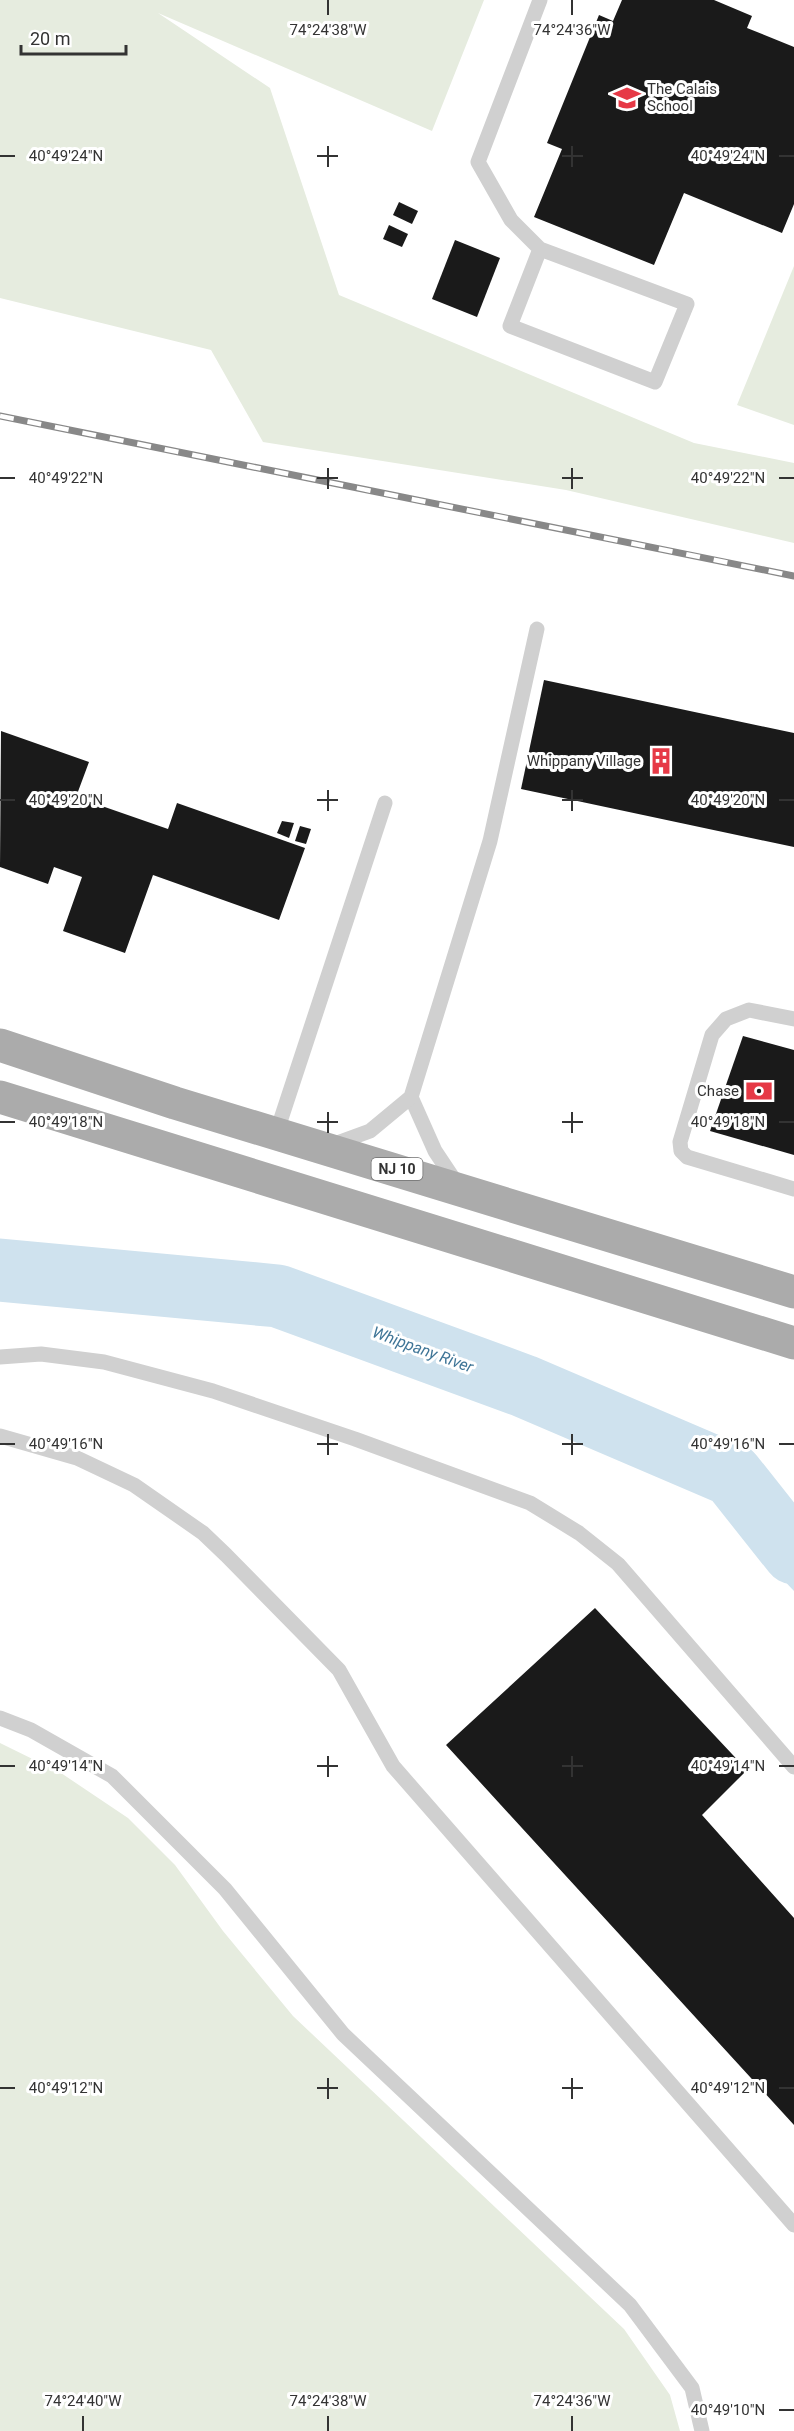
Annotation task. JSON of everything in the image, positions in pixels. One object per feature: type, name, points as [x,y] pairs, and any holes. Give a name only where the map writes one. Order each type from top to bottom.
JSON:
[{"type":"main road","name":"NJ 10","points":[[0,1045],[276,1134],[326,1147],[794,1292]]},
{"type":"main road","points":[[0,1097],[794,1343]]},
{"type":"lane","points":[[540,0],[478,162],[510,219],[540,249],[687,304],[655,382],[510,326],[540,249]]},
{"type":"lane","points":[[326,1147],[370,1131],[411,1097],[490,841],[537,629]]},
{"type":"lane","points":[[276,1134],[386,803]]},
{"type":"lane","points":[[794,1019],[749,1010],[726,1019],[712,1035],[680,1142],[681,1152],[687,1157],[794,1189]]},
{"type":"lane","points":[[411,1097],[435,1151],[460,1189]]},
{"type":"lane","points":[[0,1357],[41,1354],[104,1362],[213,1391],[355,1439],[530,1503],[579,1533],[618,1564],[794,1767]]},
{"type":"lane","points":[[0,1436],[77,1458],[134,1485],[210,1540],[339,1670],[393,1766],[794,2224]]},
{"type":"lane","points":[[0,1718],[31,1730],[112,1776],[225,1889],[343,2034],[630,2305],[692,2388],[702,2431]]},
{"type":"shaded area","points":[[0,0],[484,0],[432,131],[158,13],[270,88],[339,295],[694,443],[794,463],[794,543],[566,490],[263,442],[211,350],[0,298]]},
{"type":"shaded area","points":[[794,266],[794,425],[737,405]]},
{"type":"shaded area","points":[[0,1743],[61,1773],[128,1818],[175,1865],[223,1931],[293,2016],[624,2329],[670,2395],[680,2431],[0,2431]]},
{"type":"water","points":[[781,1503],[794,1516],[794,1591],[742,1536]]},
{"type":"building","points":[[622,0],[714,0],[752,16],[747,28],[794,47],[794,204],[782,233],[684,193],[654,265],[534,217],[562,149],[547,143],[599,15],[613,21]]},
{"type":"building","points":[[399,202],[418,211],[412,224],[393,215]]},
{"type":"building","points":[[389,225],[408,234],[402,247],[383,239]]},
{"type":"building","points":[[455,240],[500,258],[477,317],[432,299]]},
{"type":"building","name":"Whippany Village","points":[[544,680],[794,733],[794,847],[521,789]]},
{"type":"building","points":[[1,731],[89,762],[76,797],[168,829],[177,803],[305,848],[279,920],[153,875],[125,953],[63,931],[82,877],[54,867],[48,884],[0,867]]},
{"type":"building","points":[[282,821],[294,823],[289,838],[277,833]]},
{"type":"building","points":[[300,826],[311,829],[306,844],[295,841]]},
{"type":"building","name":"Chase","points":[[743,1036],[794,1050],[794,1155],[710,1131]]},
{"type":"building","points":[[595,1608],[747,1770],[702,1815],[794,1918],[794,2125],[446,1745]]},
{"type":"waterway","name":"Whippany River","points":[[0,1270],[278,1296],[524,1386],[732,1475],[794,1553]]},
{"type":"railway","points":[[0,416],[794,576]]},
{"type":"place","name":"The Calais School","points":[[627,98]]},
{"type":"place","name":"Whippany Village","points":[[661,761]]},
{"type":"place","name":"Chase","points":[[759,1091]]}]
